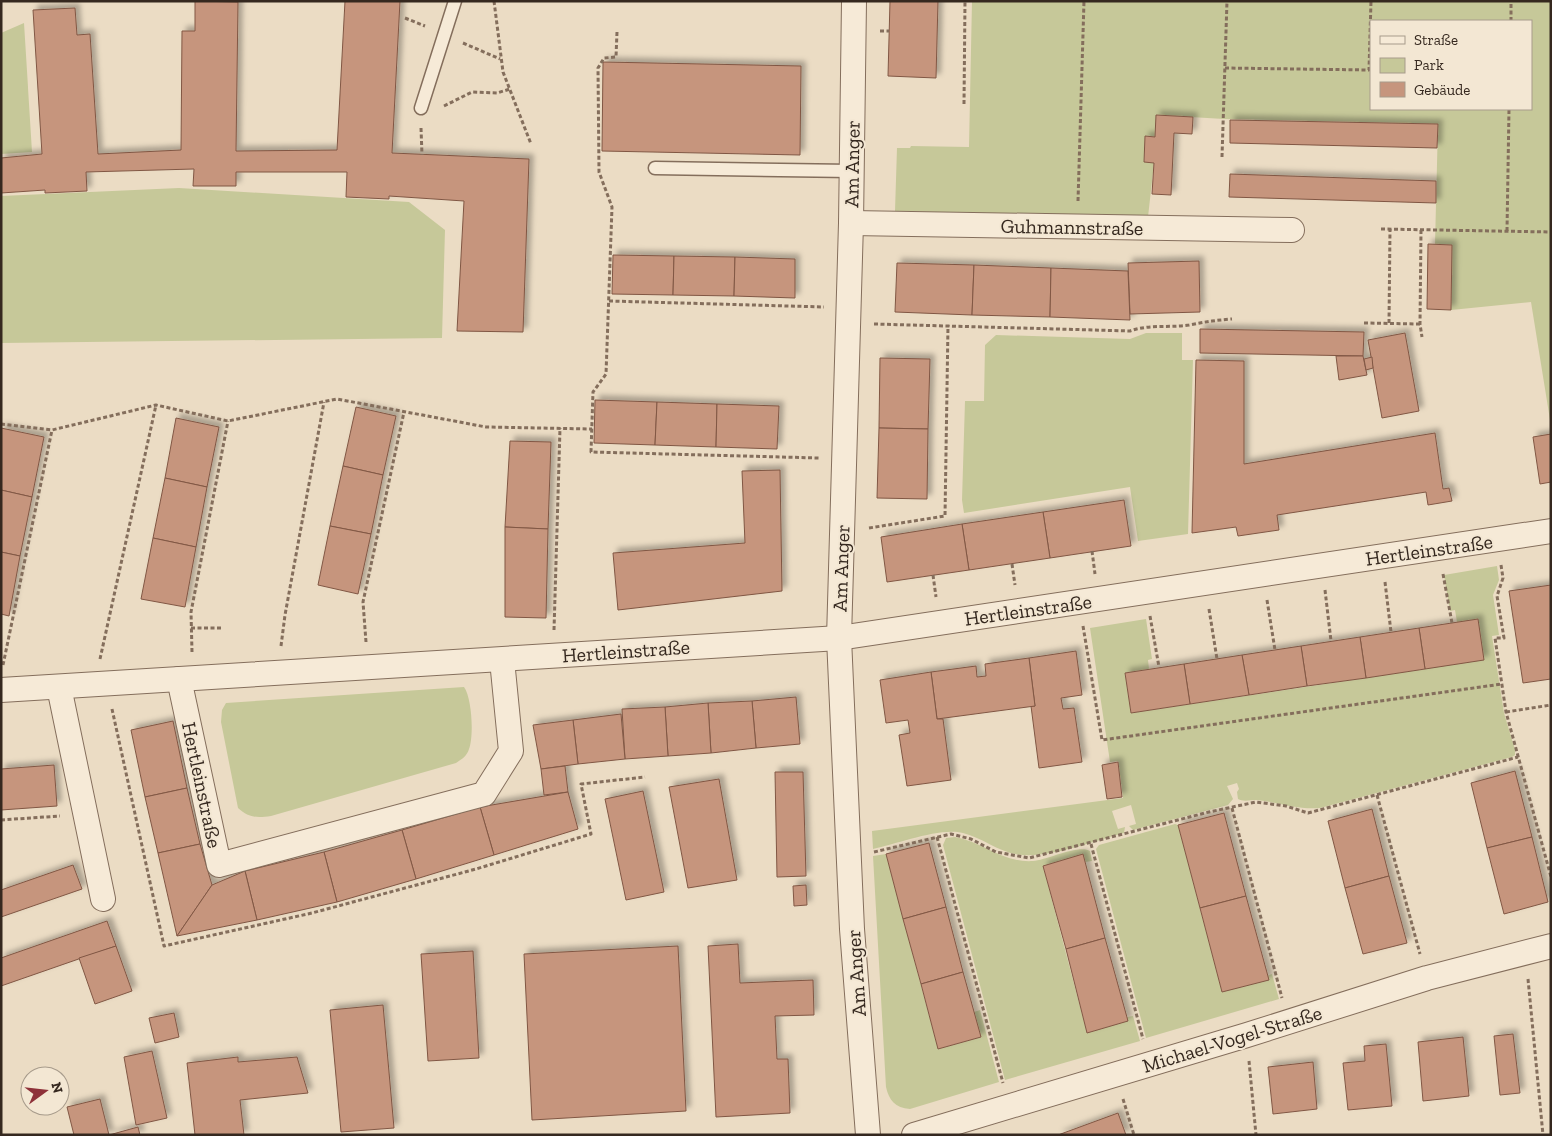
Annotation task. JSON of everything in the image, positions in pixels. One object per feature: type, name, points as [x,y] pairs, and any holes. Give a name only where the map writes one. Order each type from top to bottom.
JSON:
[{"type":"street","name":"Am Anger","points":[[854,1],[852,223],[839,638],[848,858],[868,1135]]},
{"type":"street","name":"Guhmannstraße","points":[[852,223],[1292,230]]},
{"type":"street","name":"Hertleinstraße","points":[[2,678],[59,686],[368,669],[839,638],[1551,531]]},
{"type":"street","name":"Hertleinstraße","points":[[185,679],[219,865],[484,794],[511,751],[502,660]]},
{"type":"street","points":[[59,686],[103,899]]},
{"type":"street","name":"Michael-Vogel-Straße","points":[[914,1135],[1150,1065],[1427,978],[1551,946]]},
{"type":"lane","points":[[421,108],[455,1]]},
{"type":"lane","points":[[655,168],[852,171]]},
{"type":"path","points":[[494,1],[503,72],[532,144]]},
{"type":"path","points":[[964,104],[965,1]]},
{"type":"path","points":[[1078,227],[1084,1]]},
{"type":"path","points":[[1222,158],[1227,1]]},
{"type":"path","points":[[1370,20],[1371,1]]},
{"type":"path","points":[[1511,1],[1511,20]]},
{"type":"path","points":[[617,32],[616,57],[604,58],[598,68],[599,172],[612,207],[606,374],[593,392],[592,452],[844,459]]},
{"type":"path","points":[[444,35],[501,60]]},
{"type":"path","points":[[1225,68],[1369,70],[1370,36]]},
{"type":"path","points":[[422,155],[421,108],[438,108],[472,92],[497,93],[510,89]]},
{"type":"path","points":[[1507,231],[1510,110]]},
{"type":"path","points":[[1381,229],[1551,232]]},
{"type":"path","points":[[1389,323],[1390,229]]},
{"type":"path","points":[[1421,230],[1420,324],[1422,337]]},
{"type":"path","points":[[610,301],[848,315],[948,325],[1130,331],[1144,326],[1188,325],[1210,320],[1232,320]]},
{"type":"path","points":[[1364,323],[1420,324]]},
{"type":"path","points":[[842,532],[944,516],[948,325]]},
{"type":"path","points":[[1,424],[52,430],[156,405],[228,421],[337,399],[486,427],[592,429]]},
{"type":"path","points":[[278,674],[285,615],[324,402]]},
{"type":"path","points":[[94,684],[156,405]]},
{"type":"path","points":[[368,669],[363,602],[404,412]]},
{"type":"path","points":[[185,679],[191,612],[228,421]]},
{"type":"path","points":[[553,656],[560,428]]},
{"type":"path","points":[[2,678],[4,653],[52,430]]},
{"type":"path","points":[[1497,540],[1502,578],[1497,596],[1504,638],[1495,638],[1506,712],[1551,877]]},
{"type":"path","points":[[1438,549],[1452,623]]},
{"type":"path","points":[[1381,557],[1391,632]]},
{"type":"path","points":[[1321,565],[1332,641]]},
{"type":"path","points":[[1263,574],[1274,650]]},
{"type":"path","points":[[1205,584],[1217,659]]},
{"type":"path","points":[[1145,592],[1159,667]]},
{"type":"path","points":[[1079,603],[1102,740],[1502,684]]},
{"type":"path","points":[[191,628],[221,628]]},
{"type":"path","points":[[1506,712],[1551,705]]},
{"type":"path","points":[[848,858],[952,834],[961,835],[996,852],[1020,858],[1030,858],[1091,844],[1208,812],[1256,802],[1286,806],[1308,814],[1518,756]]},
{"type":"path","points":[[1377,796],[1427,978]]},
{"type":"path","points":[[1232,808],[1289,1022]]},
{"type":"path","points":[[1,820],[85,815]]},
{"type":"path","points":[[937,837],[1010,1107]]},
{"type":"path","points":[[1091,844],[1150,1065]]},
{"type":"path","points":[[1525,952],[1543,1135]]},
{"type":"path","points":[[1246,1035],[1256,1135]]},
{"type":"path","points":[[1115,1074],[1134,1135]]},
{"type":"green space","points":[[972,1],[1551,1],[1551,426],[1531,302],[1451,310],[1452,245],[1435,244],[1438,124],[1224,119],[1157,115],[1155,137],[1145,136],[1144,162],[1154,163],[1148,217],[895,211],[897,148],[910,148],[911,146],[969,147]]},
{"type":"green space","points":[[24,23],[32,152],[1,154],[1,33]]},
{"type":"green space","points":[[179,188],[409,202],[445,230],[442,338],[1,343],[1,196]]},
{"type":"green space","points":[[1146,333],[1182,333],[1182,360],[1193,360],[1188,534],[1138,541],[1130,487],[964,513],[962,500],[965,401],[984,401],[985,345],[996,335],[1130,339]]},
{"type":"green space","points":[[1497,566],[1499,580],[1493,595],[1499,635],[1492,636],[1504,713],[1515,750],[1515,755],[1512,757],[1320,808],[1296,807],[1257,800],[1240,800],[1238,799],[1237,792],[1239,789],[1237,783],[1227,786],[1233,799],[1228,805],[1133,830],[1129,826],[1136,824],[1131,805],[1112,811],[1118,829],[1125,827],[1124,833],[1047,854],[1015,854],[999,849],[971,835],[954,832],[931,834],[873,849],[872,831],[1123,798],[1118,761],[1110,762],[1090,628],[1146,619],[1152,659],[1148,660],[1149,669],[1125,673],[1131,713],[1425,669],[1457,622],[1455,610],[1450,611],[1444,575]]},
{"type":"green space","points":[[464,687],[469,699],[471,743],[467,754],[456,763],[271,816],[253,816],[246,814],[238,808],[221,722],[222,710],[226,703]]},
{"type":"green space","points":[[1175,824],[1178,825],[1222,992],[1272,974],[1279,999],[1146,1038],[1096,849],[1099,845]]},
{"type":"green space","points":[[955,837],[975,843],[1003,856],[1022,861],[1039,860],[1078,849],[1090,851],[1092,861],[1085,862],[1083,855],[1043,866],[1087,1033],[1127,1021],[1127,1017],[1133,1016],[1140,1041],[1005,1080],[943,845],[946,838]]},
{"type":"green space","points":[[886,854],[938,1049],[981,1037],[974,1012],[980,1010],[999,1082],[910,1109],[897,1105],[889,1096],[886,1087],[873,856]]},
{"type":"building","points":[[195,1],[238,2],[236,151],[337,150],[345,1],[400,1],[392,153],[529,159],[523,332],[457,331],[464,201],[389,196],[389,199],[346,197],[347,172],[236,172],[236,186],[193,186],[194,169],[86,172],[87,191],[45,193],[45,190],[1,193],[1,158],[42,154],[33,10],[75,8],[77,35],[90,34],[98,154],[181,150],[182,31],[195,31]]},
{"type":"building","points":[[890,1],[938,1],[936,78],[888,76]]},
{"type":"building","points":[[603,62],[801,66],[800,155],[602,151]]},
{"type":"building","points":[[1156,115],[1193,117],[1192,134],[1174,133],[1171,195],[1152,194],[1154,163],[1144,162],[1145,136],[1155,137]]},
{"type":"building","points":[[1230,120],[1438,124],[1437,148],[1230,143]]},
{"type":"building","points":[[1230,174],[1436,181],[1436,203],[1229,197]]},
{"type":"building","points":[[1428,244],[1452,245],[1451,310],[1427,309]]},
{"type":"building","points":[[613,255],[674,256],[673,295],[612,294]]},
{"type":"building","points":[[674,256],[735,257],[734,296],[673,295]]},
{"type":"building","points":[[735,257],[795,259],[795,298],[734,296]]},
{"type":"building","points":[[1199,261],[1200,312],[1130,314],[1128,263]]},
{"type":"building","points":[[897,263],[974,265],[972,315],[895,312]]},
{"type":"building","points":[[974,265],[1051,268],[1050,317],[972,315]]},
{"type":"building","points":[[1051,268],[1128,271],[1130,320],[1050,317]]},
{"type":"building","points":[[1200,329],[1364,332],[1363,356],[1200,353]]},
{"type":"building","points":[[1405,333],[1419,411],[1382,418],[1368,340]]},
{"type":"building","points":[[1336,356],[1363,356],[1367,375],[1339,380]]},
{"type":"building","points":[[1372,357],[1373,368],[1366,370],[1364,359]]},
{"type":"building","points":[[880,358],[930,359],[928,429],[879,428]]},
{"type":"building","points":[[1196,360],[1244,361],[1244,464],[1435,433],[1443,489],[1449,488],[1452,501],[1428,505],[1426,492],[1277,515],[1279,530],[1238,536],[1236,527],[1192,533]]},
{"type":"building","points":[[595,400],[657,402],[655,445],[594,443]]},
{"type":"building","points":[[657,402],[717,404],[716,447],[655,445]]},
{"type":"building","points":[[717,404],[779,406],[777,449],[716,447]]},
{"type":"building","points":[[356,407],[396,416],[383,475],[343,466]]},
{"type":"building","points":[[176,418],[219,427],[207,487],[165,478]]},
{"type":"building","points":[[1,428],[44,437],[32,497],[1,490]]},
{"type":"building","points":[[879,428],[928,429],[927,499],[877,498]]},
{"type":"building","points":[[1551,434],[1551,482],[1540,484],[1533,437]]},
{"type":"building","points":[[510,441],[551,442],[548,529],[505,527]]},
{"type":"building","points":[[343,466],[383,475],[371,534],[330,526]]},
{"type":"building","points":[[780,470],[782,591],[618,610],[613,553],[745,543],[742,471]]},
{"type":"building","points":[[165,478],[207,487],[196,547],[153,538]]},
{"type":"building","points":[[1,490],[32,497],[20,556],[1,552]]},
{"type":"building","points":[[1124,500],[1131,546],[1050,558],[1043,512]]},
{"type":"building","points":[[1043,512],[1050,558],[969,570],[962,524]]},
{"type":"building","points":[[962,524],[969,570],[887,582],[881,537]]},
{"type":"building","points":[[330,526],[371,534],[358,594],[318,585]]},
{"type":"building","points":[[505,527],[548,529],[546,618],[505,617]]},
{"type":"building","points":[[153,538],[196,547],[185,607],[141,599]]},
{"type":"building","points":[[1,552],[20,556],[9,616],[1,614]]},
{"type":"building","points":[[1551,585],[1551,679],[1523,683],[1509,591]]},
{"type":"building","points":[[1478,619],[1484,660],[1425,669],[1419,628]]},
{"type":"building","points":[[1419,628],[1425,669],[1366,678],[1360,637]]},
{"type":"building","points":[[1360,637],[1366,678],[1307,686],[1301,646]]},
{"type":"building","points":[[1301,646],[1307,686],[1249,695],[1242,655]]},
{"type":"building","points":[[1076,651],[1082,695],[1061,698],[1063,709],[1074,708],[1082,762],[1039,768],[1031,706],[1035,706],[1029,658]]},
{"type":"building","points":[[1242,655],[1249,695],[1190,704],[1184,664]]},
{"type":"building","points":[[1029,658],[1035,706],[937,719],[931,672],[976,666],[977,677],[986,676],[985,664]]},
{"type":"building","points":[[1184,664],[1190,704],[1131,713],[1125,673]]},
{"type":"building","points":[[931,672],[937,719],[943,719],[951,780],[907,786],[899,735],[910,733],[908,720],[886,723],[880,680]]},
{"type":"building","points":[[796,697],[800,744],[756,748],[752,701]]},
{"type":"building","points":[[752,701],[756,748],[711,753],[708,703]]},
{"type":"building","points":[[708,703],[711,753],[668,756],[665,707]]},
{"type":"building","points":[[665,707],[668,756],[625,759],[622,709]]},
{"type":"building","points":[[621,714],[625,759],[578,764],[573,720]]},
{"type":"building","points":[[573,720],[578,764],[541,769],[533,725]]},
{"type":"building","points":[[173,721],[187,788],[145,797],[131,730]]},
{"type":"building","points":[[1118,762],[1122,797],[1107,799],[1102,765]]},
{"type":"building","points":[[54,765],[57,806],[1,810],[1,769]]},
{"type":"building","points":[[565,766],[568,792],[544,795],[541,769]]},
{"type":"building","points":[[1515,771],[1532,837],[1487,848],[1471,783]]},
{"type":"building","points":[[775,772],[803,772],[806,876],[777,877]]},
{"type":"building","points":[[719,779],[737,880],[688,888],[669,787]]},
{"type":"building","points":[[187,788],[200,844],[158,853],[145,797]]},
{"type":"building","points":[[643,791],[664,892],[626,900],[605,799]]},
{"type":"building","points":[[568,792],[578,829],[494,855],[480,807]]},
{"type":"building","points":[[480,807],[494,855],[416,879],[402,830]]},
{"type":"building","points":[[1372,809],[1389,876],[1345,888],[1328,821]]},
{"type":"building","points":[[1224,813],[1246,896],[1200,908],[1178,825]]},
{"type":"building","points":[[402,830],[416,879],[337,902],[324,852]]},
{"type":"building","points":[[1532,837],[1548,902],[1504,914],[1487,848]]},
{"type":"building","points":[[929,843],[946,907],[903,919],[886,854]]},
{"type":"building","points":[[200,844],[212,885],[177,936],[158,853]]},
{"type":"building","points":[[324,852],[337,902],[257,920],[245,871]]},
{"type":"building","points":[[1083,854],[1105,938],[1066,949],[1043,866]]},
{"type":"building","points":[[73,865],[82,889],[1,917],[1,890]]},
{"type":"building","points":[[245,871],[257,920],[177,936],[212,885]]},
{"type":"building","points":[[1389,876],[1407,943],[1363,954],[1345,888]]},
{"type":"building","points":[[806,885],[807,905],[794,906],[793,886]]},
{"type":"building","points":[[1246,896],[1269,980],[1222,992],[1200,908]]},
{"type":"building","points":[[946,907],[963,972],[921,984],[903,919]]},
{"type":"building","points":[[107,921],[116,946],[1,986],[1,958]]},
{"type":"building","points":[[1105,938],[1128,1021],[1087,1033],[1066,949]]},
{"type":"building","points":[[738,944],[740,983],[813,980],[814,1015],[775,1016],[777,1059],[788,1059],[790,1113],[716,1117],[708,946]]},
{"type":"building","points":[[116,946],[132,991],[95,1004],[79,958]]},
{"type":"building","points":[[678,946],[686,1111],[532,1120],[524,954]]},
{"type":"building","points":[[473,951],[479,1058],[428,1061],[421,954]]},
{"type":"building","points":[[963,972],[981,1037],[938,1049],[921,984]]},
{"type":"building","points":[[383,1005],[394,1128],[341,1132],[330,1010]]},
{"type":"building","points":[[174,1013],[179,1037],[155,1043],[149,1018]]},
{"type":"building","points":[[1513,1034],[1520,1093],[1500,1095],[1494,1036]]},
{"type":"building","points":[[1463,1037],[1469,1096],[1423,1101],[1418,1042]]},
{"type":"building","points":[[1386,1044],[1392,1106],[1348,1110],[1343,1063],[1365,1061],[1364,1046]]},
{"type":"building","points":[[152,1051],[167,1118],[136,1125],[124,1057]]},
{"type":"building","points":[[238,1057],[238,1062],[297,1057],[308,1093],[240,1100],[244,1135],[195,1135],[187,1063]]},
{"type":"building","points":[[1313,1062],[1317,1109],[1273,1114],[1268,1067]]},
{"type":"building","points":[[100,1099],[109,1135],[74,1135],[69,1116],[70,1106]]},
{"type":"building","points":[[1118,1113],[1126,1135],[1058,1135]]},
{"type":"building","points":[[138,1127],[140,1135],[109,1135]]}]
